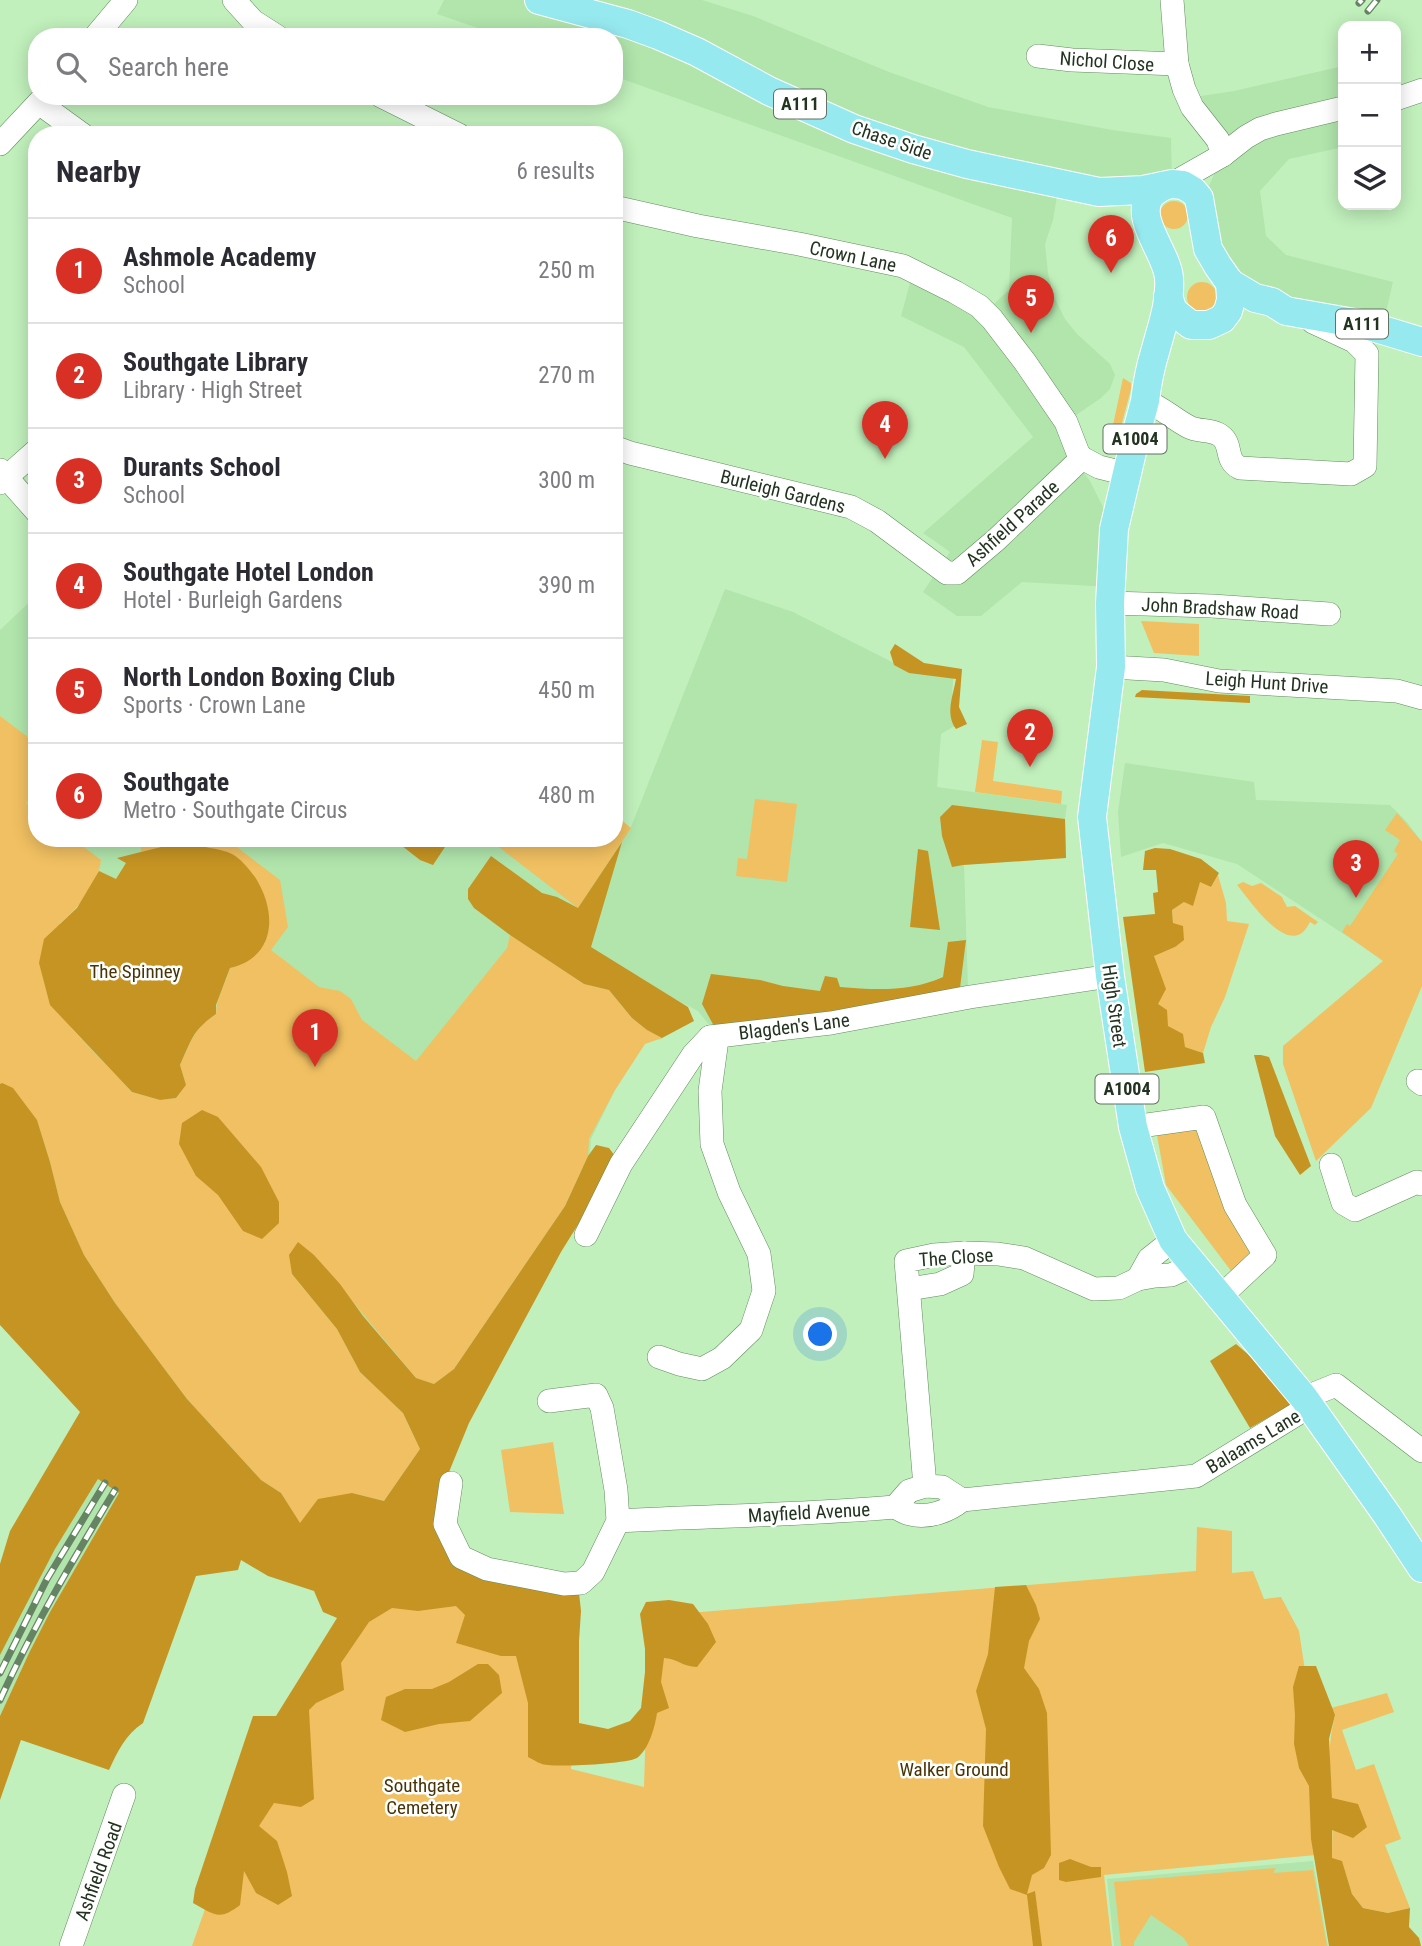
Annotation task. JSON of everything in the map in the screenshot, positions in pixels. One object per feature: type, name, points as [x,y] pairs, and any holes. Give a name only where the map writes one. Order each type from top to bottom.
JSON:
[{"type":"main road","name":"Chase Side","points":[[539,0],[615,20],[658,35],[697,52],[769,91],[871,135],[967,164],[1099,192],[1143,190],[1168,185]]},
{"type":"main road","name":"A111","points":[[1293,313],[1272,302],[1255,298],[1230,283],[1209,249],[1205,221],[1199,198],[1194,191],[1183,185],[1168,185],[1151,194],[1145,215],[1167,268],[1168,296],[1173,311],[1191,324],[1293,313],[1366,325],[1422,342]]},
{"type":"main road","name":"Chase Side","points":[[1099,192],[1104,201],[1123,211],[1151,232]]},
{"type":"main road","points":[[1154,357],[1187,335],[1215,322],[1228,311],[1231,300],[1230,283]]},
{"type":"main road","name":"High Street","points":[[1168,296],[1166,314],[1114,529],[1110,603],[1111,667],[1092,817],[1110,976],[1133,1127],[1150,1188],[1173,1240],[1307,1402],[1422,1568]]},
{"type":"street","points":[[103,28],[126,0]]},
{"type":"street","points":[[234,0],[253,21],[264,28]]},
{"type":"street","points":[[1172,0],[1177,64],[1188,98],[1218,140],[1223,155],[1203,195],[1205,221]]},
{"type":"street","name":"Nichol Close","points":[[1038,56],[1177,64]]},
{"type":"street","points":[[1401,97],[1422,90]]},
{"type":"street","points":[[0,144],[36,105]]},
{"type":"street","points":[[49,105],[73,126]]},
{"type":"street","points":[[398,105],[441,126]]},
{"type":"street","points":[[1168,185],[1223,155],[1246,137],[1268,127],[1338,109]]},
{"type":"street","name":"Crown Lane","points":[[623,209],[903,266],[955,292],[979,306],[992,319],[1025,362],[1066,422],[1082,458]]},
{"type":"street","points":[[1145,401],[1158,405],[1191,429],[1219,434],[1227,443],[1234,465],[1240,468],[1351,474],[1365,466],[1367,354],[1354,341],[1293,313]]},
{"type":"street","name":"Burleigh Gardens","points":[[623,450],[851,508],[877,521],[937,567]]},
{"type":"street","points":[[28,457],[2,477],[28,503]]},
{"type":"street","points":[[1082,458],[1099,467],[1127,474]]},
{"type":"street","name":"Ashfield Parade","points":[[937,567],[947,573],[957,573],[996,540],[1082,458]]},
{"type":"street","name":"John Bradshaw Road","points":[[1110,603],[1212,606],[1329,614]]},
{"type":"street","name":"Leigh Hunt Drive","points":[[1111,667],[1164,670],[1219,681],[1397,691],[1422,698]]},
{"type":"street","name":"Blagden's Lane","points":[[710,1037],[831,1023],[970,997],[1110,976]]},
{"type":"street","points":[[586,1235],[621,1164],[692,1055],[710,1037],[716,1047],[710,1091],[712,1144],[729,1192],[760,1254],[764,1291],[751,1330],[722,1358],[702,1369],[659,1357]]},
{"type":"street","points":[[1133,1127],[1204,1117],[1235,1205],[1265,1255],[1219,1298]]},
{"type":"street","points":[[1331,1165],[1343,1203],[1355,1210],[1417,1182],[1422,1184]]},
{"type":"street","points":[[1138,1279],[1149,1259],[1173,1240]]},
{"type":"street","name":"The Close","points":[[925,1486],[906,1261],[934,1255],[998,1254],[1024,1258],[1094,1289],[1119,1288],[1138,1279],[1171,1275],[1193,1265]]},
{"type":"street","name":"Balaams Lane","points":[[962,1500],[1196,1476],[1336,1385],[1422,1451]]},
{"type":"street","points":[[451,1483],[445,1524],[461,1557],[487,1569],[564,1584],[581,1583],[593,1573],[618,1521],[616,1490],[602,1408],[596,1395],[550,1401]]},
{"type":"street","points":[[895,1507],[911,1515],[933,1515],[952,1508],[962,1500],[942,1487],[925,1486]]},
{"type":"street","name":"Mayfield Avenue","points":[[618,1521],[823,1513],[895,1507],[908,1490],[925,1486]]},
{"type":"street","name":"Ashfield Road","points":[[71,1946],[124,1795]]},
{"type":"shaded area","points":[[444,0],[702,0],[753,16],[889,72],[988,107],[1171,138],[1172,184],[1059,185],[1053,220],[1045,244],[1054,297],[1065,319],[1077,334],[1110,364],[1115,375],[1110,389],[1101,398],[1069,420],[1067,450],[1090,481],[1114,529],[1111,587],[1022,582],[981,616],[957,616],[923,592],[950,552],[923,533],[1033,437],[964,347],[901,316],[913,272],[985,312],[1009,290],[1012,218],[623,79],[623,28],[478,28],[437,14]]},
{"type":"shaded area","points":[[1338,67],[1338,148],[1289,159],[1260,191],[1266,236],[1286,255],[1393,282],[1382,329],[1230,283],[1202,201],[1223,155],[1188,98],[1234,91]]},
{"type":"shaded area","points":[[725,589],[793,612],[896,664],[954,669],[951,709],[958,724],[941,734],[937,787],[1067,805],[1066,858],[964,865],[968,988],[714,1031],[698,1011],[671,997],[662,1039],[645,1041],[614,1092],[591,1139],[590,1154],[370,1571],[0,1325],[0,630],[28,604],[28,847],[623,847],[623,832],[631,827]]},
{"type":"shaded area","points":[[1125,763],[1254,782],[1256,800],[1390,805],[1422,842],[1414,980],[1237,864],[1163,843],[1121,857],[1118,812]]},
{"type":"shaded area","points":[[99,1478],[120,1493],[50,1612],[0,1716],[0,1655],[55,1549]]},
{"type":"shaded area","points":[[1313,1861],[1328,1946],[1114,1946],[1107,1879]]},
{"type":"green space","points":[[1174,201],[1184,205],[1188,215],[1184,225],[1174,229],[1164,225],[1160,215],[1164,205]]},
{"type":"green space","points":[[1202,282],[1213,286],[1217,297],[1213,308],[1202,312],[1191,308],[1187,297],[1191,286]]},
{"type":"green space","points":[[1123,378],[1131,383],[1131,389],[1118,438],[1109,444]]},
{"type":"green space","points":[[1141,621],[1199,624],[1199,656],[1154,653]]},
{"type":"green space","points":[[895,644],[924,663],[962,669],[959,707],[967,724],[956,729],[951,717],[956,679],[909,673],[894,665],[890,652]]},
{"type":"green space","points":[[1142,690],[1250,696],[1250,703],[1135,697]]},
{"type":"green space","points":[[0,716],[28,737],[28,847],[84,847],[101,860],[96,878],[86,895],[60,923],[71,1028],[132,1092],[160,1100],[176,1098],[186,1085],[180,1065],[197,1031],[216,1014],[219,996],[230,968],[249,959],[265,943],[232,854],[200,847],[237,847],[280,880],[288,927],[271,950],[319,987],[340,991],[351,999],[362,1020],[416,1061],[507,948],[510,935],[584,984],[609,990],[632,1018],[662,1038],[645,1044],[615,1090],[589,1139],[588,1156],[565,1206],[454,1369],[434,1384],[416,1378],[314,1255],[292,1274],[337,1329],[360,1372],[403,1413],[420,1449],[384,1501],[352,1493],[300,1524],[281,1493],[261,1480],[187,1399],[115,1303],[84,1255],[60,1202],[37,1120],[2,1083],[0,1084]]},
{"type":"green space","points":[[982,740],[998,742],[993,781],[1062,791],[1061,804],[975,792]]},
{"type":"green space","points":[[755,799],[797,804],[787,882],[736,876],[738,858],[747,859]]},
{"type":"green space","points":[[952,805],[1065,819],[1066,858],[952,867],[942,836],[940,817]]},
{"type":"green space","points":[[1397,813],[1422,842],[1422,986],[1371,1108],[1316,1161],[1283,1064],[1283,1046],[1383,961],[1342,932],[1347,924],[1350,926],[1398,854],[1394,851],[1400,840],[1385,830]]},
{"type":"green space","points":[[623,821],[631,828],[623,840]]},
{"type":"green space","points":[[141,847],[161,847],[141,852]]},
{"type":"green space","name":"The Spinney","points":[[161,847],[206,847],[227,852],[245,864],[255,877],[267,904],[268,931],[264,943],[257,954],[230,968],[216,1005],[216,1014],[197,1031],[180,1065],[186,1085],[176,1098],[160,1100],[132,1092],[50,1005],[39,963],[44,939],[77,908],[99,871],[116,879],[126,863],[117,858]]},
{"type":"green space","points":[[403,847],[445,847],[433,865],[420,860]]},
{"type":"green space","points":[[499,847],[618,847],[578,908]]},
{"type":"green space","points":[[621,847],[591,947],[688,1007],[694,1021],[662,1038],[647,1030],[632,1018],[609,990],[584,984],[474,908],[468,899],[468,889],[491,856],[542,893],[578,908]]},
{"type":"green space","points":[[1155,848],[1170,849],[1201,859],[1219,873],[1211,887],[1200,882],[1193,906],[1184,902],[1172,910],[1173,923],[1183,926],[1184,940],[1154,956],[1166,989],[1158,1004],[1167,1010],[1168,1026],[1183,1034],[1185,1047],[1203,1053],[1205,1063],[1145,1072],[1123,917],[1155,914],[1153,893],[1158,892],[1156,870],[1143,870],[1145,851]]},
{"type":"green space","points":[[918,849],[928,851],[940,930],[910,927]]},
{"type":"green space","points":[[1218,875],[1226,903],[1227,921],[1249,924],[1203,1053],[1185,1047],[1168,1026],[1158,1004],[1154,955],[1175,947],[1172,910],[1184,902],[1200,881],[1211,887]]},
{"type":"green space","points":[[1243,882],[1252,886],[1261,883],[1282,897],[1287,907],[1295,906],[1318,922],[1315,925],[1310,922],[1304,931],[1296,936],[1277,929],[1237,885]]},
{"type":"green space","points":[[966,940],[960,988],[798,1019],[715,1028],[702,1004],[711,974],[820,991],[825,976],[837,978],[840,987],[905,988],[931,982],[943,977],[948,942]]},
{"type":"green space","points":[[1254,1055],[1269,1057],[1311,1166],[1300,1175],[1275,1136]]},
{"type":"green space","points":[[2,1083],[13,1088],[37,1120],[60,1202],[84,1255],[115,1303],[187,1399],[261,1480],[281,1493],[300,1523],[318,1499],[352,1493],[384,1501],[420,1449],[403,1413],[360,1372],[337,1329],[292,1274],[289,1255],[298,1242],[314,1255],[340,1284],[363,1316],[416,1378],[434,1384],[454,1369],[565,1206],[588,1156],[596,1145],[609,1148],[618,1160],[561,1252],[469,1423],[440,1494],[459,1559],[579,1593],[579,1723],[608,1729],[630,1721],[641,1708],[645,1649],[640,1614],[646,1602],[669,1600],[693,1604],[708,1624],[716,1642],[697,1667],[664,1658],[661,1682],[669,1708],[657,1713],[651,1737],[637,1758],[566,1766],[545,1765],[528,1757],[528,1703],[516,1656],[501,1656],[456,1643],[465,1615],[456,1606],[418,1611],[392,1608],[369,1622],[341,1663],[344,1690],[316,1703],[309,1710],[314,1799],[301,1807],[274,1803],[259,1826],[277,1841],[292,1896],[278,1905],[256,1893],[244,1871],[240,1905],[222,1915],[207,1911],[193,1903],[195,1889],[253,1716],[276,1716],[337,1618],[323,1612],[314,1591],[268,1576],[241,1560],[238,1570],[196,1576],[143,1723],[127,1738],[109,1770],[21,1740],[0,1800],[0,1716],[50,1612],[119,1493],[98,1479],[55,1549],[0,1655],[0,1564],[10,1531],[80,1412],[0,1325]]},
{"type":"green space","points":[[202,1110],[218,1117],[261,1167],[279,1202],[279,1223],[262,1239],[243,1231],[218,1195],[196,1176],[179,1144],[182,1123]]},
{"type":"green space","points":[[1204,1117],[1265,1255],[1238,1280],[1166,1185],[1155,1124]]},
{"type":"green space","points":[[1236,1344],[1281,1382],[1296,1402],[1250,1428],[1210,1361]]},
{"type":"green space","points":[[553,1442],[564,1514],[510,1512],[501,1450]]},
{"type":"green space","name":"Walker Ground","points":[[1197,1527],[1232,1531],[1232,1573],[1253,1571],[1264,1599],[1281,1597],[1299,1631],[1311,1710],[1316,1855],[1104,1875],[1112,1946],[192,1946],[221,1864],[372,1570],[579,1640],[571,1769],[644,1787],[647,1688],[653,1616],[1196,1571]]},
{"type":"green space","points":[[1026,1585],[1040,1619],[1029,1641],[1024,1668],[1039,1689],[1047,1713],[1051,1855],[1044,1868],[1032,1875],[1027,1894],[1035,1891],[1042,1946],[1033,1946],[1027,1895],[1010,1889],[983,1826],[986,1729],[976,1691],[988,1654],[995,1587]]},
{"type":"green space","points":[[478,1664],[488,1664],[499,1675],[502,1693],[470,1721],[439,1724],[405,1732],[381,1720],[386,1697],[405,1689],[432,1689]]},
{"type":"green space","points":[[1299,1666],[1316,1666],[1335,1715],[1329,1739],[1332,1798],[1358,1804],[1367,1827],[1353,1838],[1332,1830],[1332,1858],[1342,1861],[1352,1894],[1363,1908],[1388,1913],[1410,1908],[1409,1927],[1419,1938],[1421,1946],[1329,1946],[1311,1839],[1309,1786],[1299,1768],[1294,1744],[1293,1687]]},
{"type":"green space","points":[[1387,1693],[1394,1712],[1342,1730],[1356,1770],[1374,1764],[1401,1839],[1385,1845],[1410,1908],[1388,1913],[1363,1908],[1352,1894],[1342,1862],[1332,1859],[1330,1756],[1335,1715],[1331,1708]]},
{"type":"green space","points":[[1070,1859],[1091,1867],[1101,1867],[1101,1877],[1066,1882],[1059,1880],[1059,1863]]},
{"type":"green space","points":[[1276,1868],[1273,1873],[1313,1870],[1327,1946],[1189,1946],[1184,1938],[1151,1915],[1134,1946],[1121,1946],[1114,1882]]},
{"type":"railway","points":[[1359,3],[1362,0]]},
{"type":"railway","points":[[1368,11],[1377,0]]},
{"type":"railway","points":[[0,1673],[47,1579],[105,1483]]},
{"type":"railway","points":[[0,1700],[40,1619],[115,1490]]},
{"type":"place","name":"Southgate","points":[[1111,273]]},
{"type":"place","name":"North London Boxing Club","points":[[1031,333]]},
{"type":"place","name":"Southgate Hotel London","points":[[885,459]]},
{"type":"place","name":"Southgate Library","points":[[1030,767]]},
{"type":"place","name":"Durants School","points":[[1356,898]]},
{"type":"place","name":"Ashmole Academy","points":[[315,1067]]},
{"type":"park label","name":"Southgate Cemetery","points":[[422,1796]]}]
